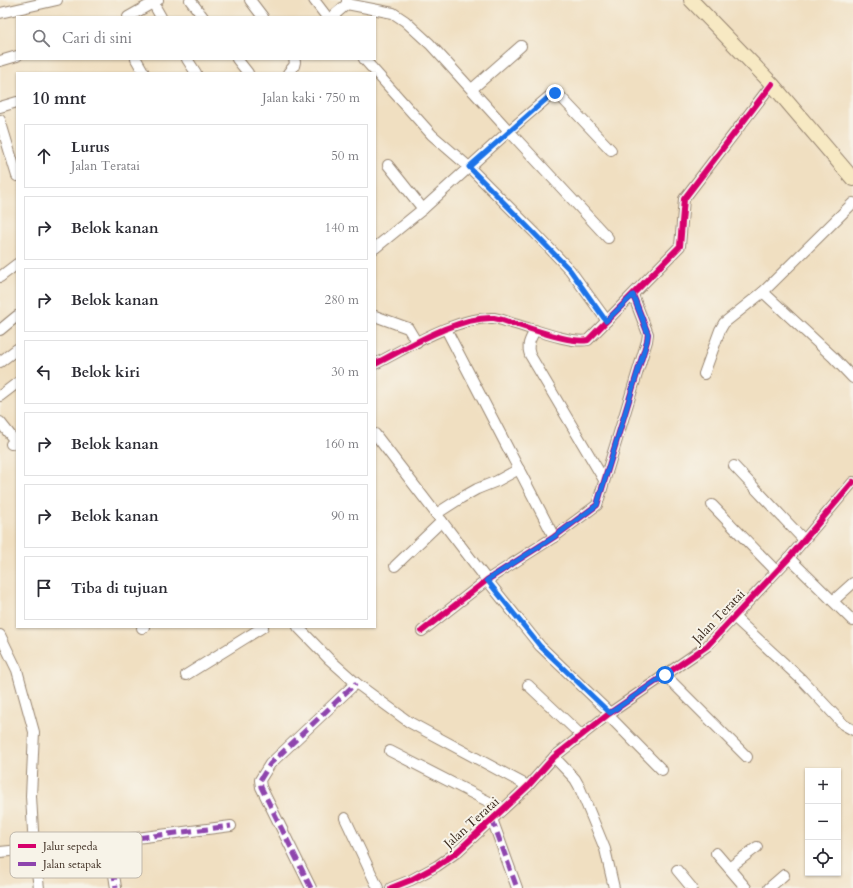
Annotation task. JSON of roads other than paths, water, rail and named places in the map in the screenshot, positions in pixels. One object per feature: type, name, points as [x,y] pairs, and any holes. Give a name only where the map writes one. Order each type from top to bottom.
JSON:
[{"type":"street","points":[[0,13],[55,0]]},
{"type":"street","points":[[190,0],[202,16]]},
{"type":"street","points":[[250,0],[262,16]]},
{"type":"street","points":[[314,0],[326,16]]},
{"type":"street","points":[[692,0],[772,84],[853,179]]},
{"type":"street","points":[[130,16],[155,2],[161,16]]},
{"type":"street","points":[[333,16],[347,2],[393,13],[405,21],[430,44],[608,238]]},
{"type":"street","points":[[472,89],[521,46]]},
{"type":"street","points":[[0,61],[16,56]]},
{"type":"street","points":[[137,60],[143,72]]},
{"type":"street","points":[[188,60],[195,72]]},
{"type":"street","points":[[238,60],[247,72]]},
{"type":"street","points":[[289,72],[294,66],[294,60]]},
{"type":"street","points":[[365,60],[376,72]]},
{"type":"street","points":[[376,72],[432,135],[469,167],[570,270],[606,321]]},
{"type":"street","points":[[376,364],[446,328],[479,318],[495,318],[535,330],[582,341],[588,340],[680,246],[684,198],[772,84]]},
{"type":"street","points":[[376,247],[424,208],[552,94],[558,94],[611,150]]},
{"type":"street","points":[[0,107],[16,102]]},
{"type":"street","points":[[0,120],[16,173]]},
{"type":"street","points":[[388,165],[424,208]]},
{"type":"street","points":[[704,374],[724,323],[763,292],[853,204]]},
{"type":"street","points":[[0,278],[16,265]]},
{"type":"street","points":[[763,292],[833,357],[853,378]]},
{"type":"street","points":[[422,631],[487,580],[554,537],[597,505],[647,341],[648,334],[633,295]]},
{"type":"street","points":[[376,316],[408,328],[417,343]]},
{"type":"street","points":[[0,330],[16,317]]},
{"type":"street","points":[[446,328],[554,537]]},
{"type":"street","points":[[535,330],[527,349],[604,480]]},
{"type":"street","points":[[0,362],[16,350]]},
{"type":"street","points":[[0,396],[16,384]]},
{"type":"street","points":[[0,422],[15,444]]},
{"type":"street","points":[[0,431],[15,444]]},
{"type":"street","points":[[376,435],[487,580],[540,646],[609,714],[662,770]]},
{"type":"street","points":[[734,466],[804,540]]},
{"type":"street","points":[[395,566],[439,517],[461,498],[478,489],[497,482],[519,469]]},
{"type":"street","name":"Jalan Teratai","points":[[391,888],[411,880],[437,866],[457,852],[528,786],[554,757],[609,714],[707,646],[789,558],[853,482]]},
{"type":"street","points":[[712,505],[776,571]]},
{"type":"street","points":[[789,558],[853,620]]},
{"type":"street","points":[[833,601],[853,583]]},
{"type":"street","points":[[734,617],[802,680],[844,725],[853,730]]},
{"type":"street","points":[[186,675],[261,628]]},
{"type":"street","points":[[299,628],[328,659],[356,683],[409,722],[528,786]]},
{"type":"street","points":[[0,635],[18,670],[34,732],[31,796],[33,832]]},
{"type":"street","points":[[665,675],[747,757]]},
{"type":"street","points":[[311,888],[261,787],[260,780],[270,764],[356,683]]},
{"type":"street","points":[[528,684],[582,736]]},
{"type":"street","points":[[390,751],[503,809]]},
{"type":"street","points":[[554,757],[575,779],[579,786],[604,850],[614,888]]},
{"type":"street","points":[[345,818],[378,888]]},
{"type":"street","points":[[492,819],[516,888]]},
{"type":"street","points":[[142,837],[231,826]]},
{"type":"street","points":[[729,868],[757,847]]},
{"type":"street","points":[[0,852],[10,851]]},
{"type":"street","points":[[716,853],[746,888]]},
{"type":"street","points":[[677,870],[692,888]]},
{"type":"street","points":[[769,888],[784,875]]},
{"type":"street","points":[[38,878],[39,888]]},
{"type":"street","points":[[114,878],[116,888]]}]
